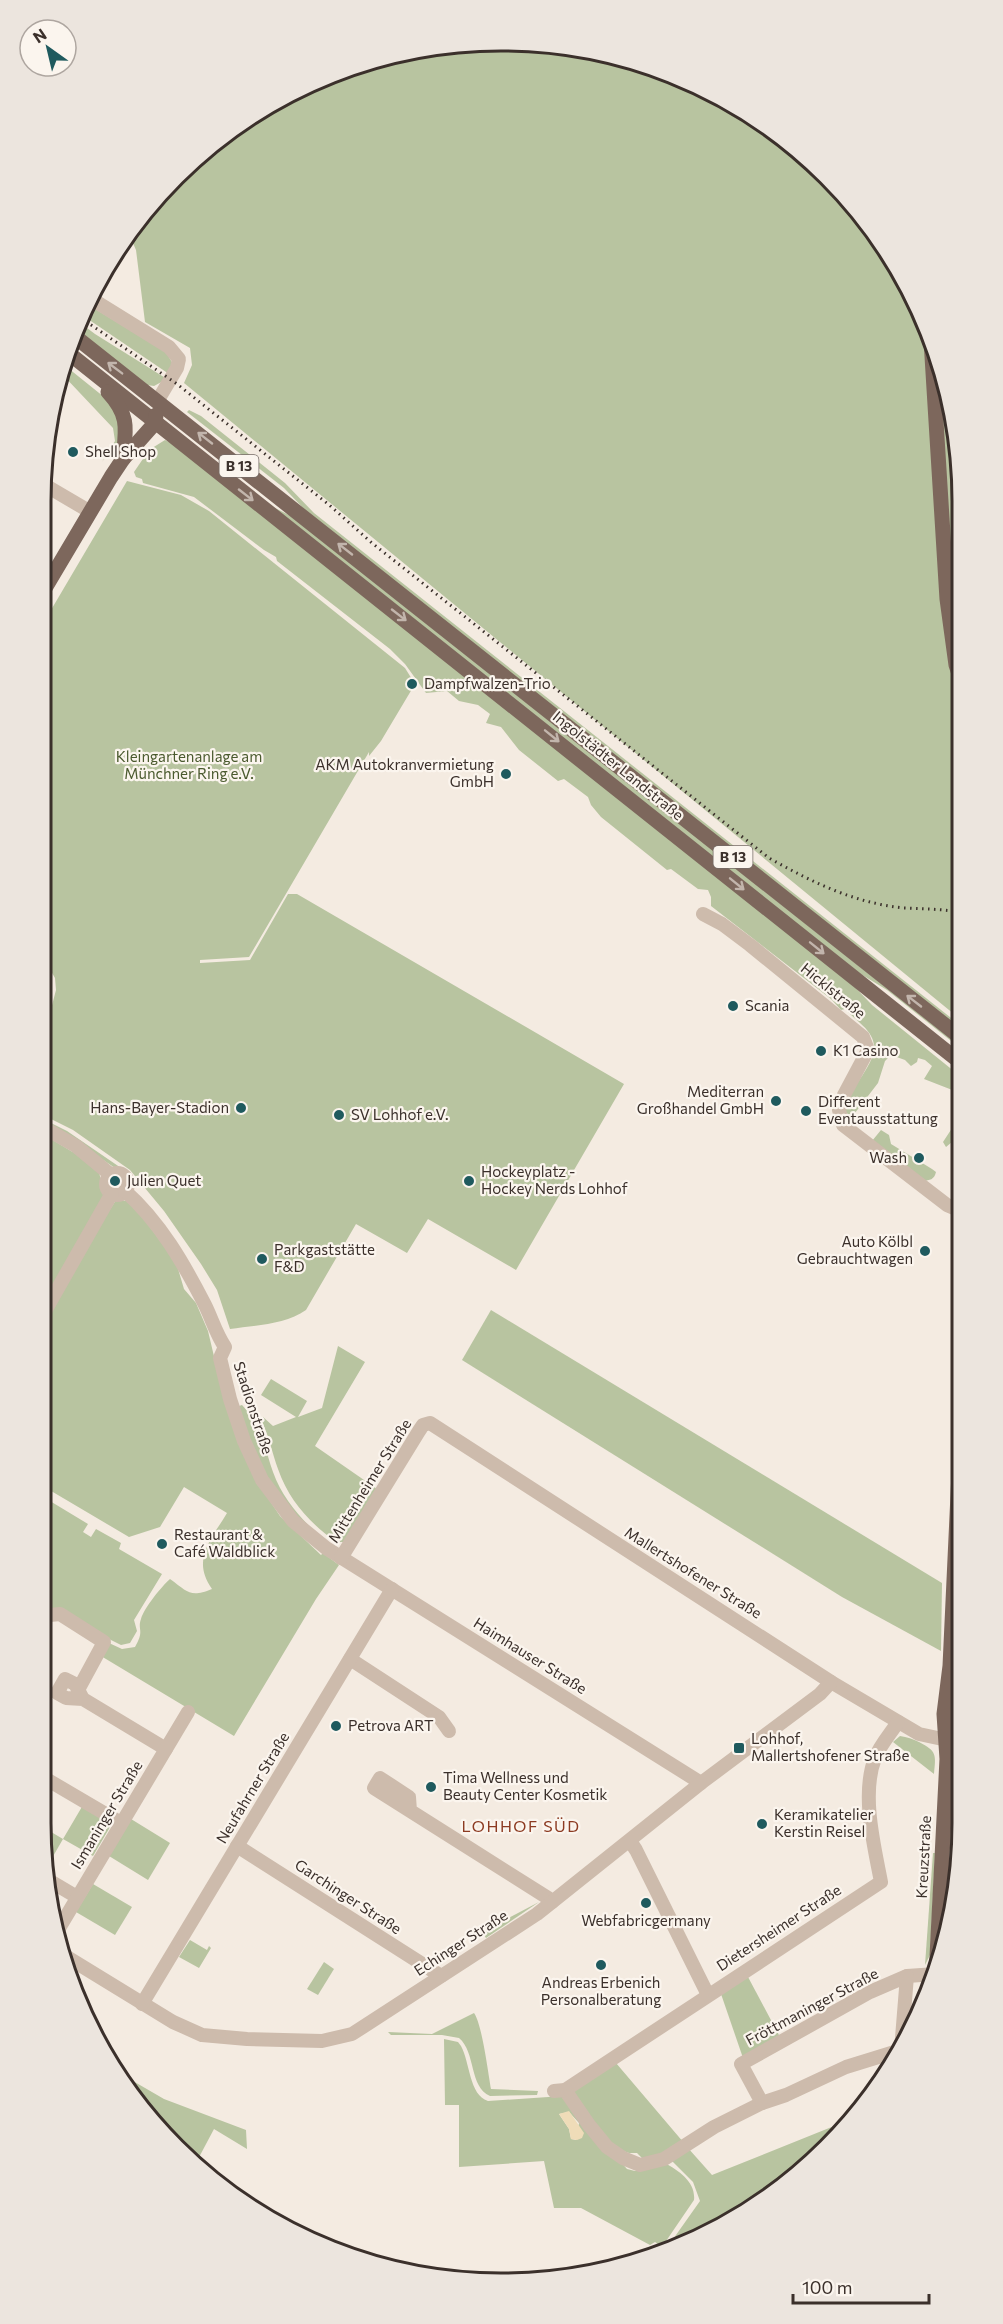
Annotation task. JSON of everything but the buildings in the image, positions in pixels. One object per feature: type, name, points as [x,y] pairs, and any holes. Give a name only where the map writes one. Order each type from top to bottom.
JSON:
[{"type":"main road","name":"B 13","points":[[81,341],[158,400]]},
{"type":"main road","name":"B 13","points":[[75,358],[161,428]]},
{"type":"main road","points":[[88,370],[118,403],[125,416],[123,459]]},
{"type":"main road","points":[[933,373],[947,599],[952,636]]},
{"type":"main road","points":[[51,576],[123,459],[161,428],[158,400],[141,412],[126,433]]},
{"type":"main road","name":"Ingolstädter Landstraße","points":[[158,400],[952,1031]]},
{"type":"main road","name":"Ingolstädter Landstraße","points":[[161,428],[952,1056]]},
{"type":"main road","name":"Kreuzstraße","points":[[952,1623],[950,1666],[952,1690]]},
{"type":"main road","name":"Kreuzstraße","points":[[938,1935],[947,1740],[952,1721]]},
{"type":"street","points":[[97,302],[169,347],[179,359],[177,368],[158,400]]},
{"type":"street","points":[[51,488],[89,512]]},
{"type":"street","name":"Hicklstraße","points":[[703,914],[722,924],[750,945],[864,1037],[868,1050],[844,1095],[839,1110],[843,1125],[952,1207]]},
{"type":"street","name":"Stadionstraße","points":[[51,1132],[76,1146],[111,1175],[119,1173],[124,1176],[128,1183],[118,1192],[140,1205],[169,1243],[206,1307],[225,1347],[220,1358],[230,1399],[244,1441],[261,1480],[292,1521],[341,1558]]},
{"type":"street","points":[[51,1300],[118,1192]]},
{"type":"street","name":"Mittenheimer Straße","points":[[341,1558],[419,1431],[427,1423]]},
{"type":"street","name":"Mallertshofener Straße","points":[[427,1423],[434,1424],[831,1682],[919,1734],[947,1740]]},
{"type":"street","name":"Haimhauser Straße","points":[[341,1558],[701,1783]]},
{"type":"street","name":"Neufahrner Straße","points":[[142,2004],[392,1589]]},
{"type":"street","points":[[51,1615],[60,1614],[104,1642],[81,1695],[166,1749]]},
{"type":"street","points":[[350,1659],[439,1717],[449,1731]]},
{"type":"street","name":"Echinger Straße","points":[[73,1961],[173,2022],[202,2035],[257,2040],[322,2041],[338,2038],[364,2028],[552,1902],[701,1783],[798,1711],[831,1682]]},
{"type":"street","name":"Ismaninger Straße","points":[[63,1922],[188,1712]]},
{"type":"street","name":"Dietersheimer Straße","points":[[762,2103],[714,2127],[664,2159],[640,2164],[623,2158],[607,2147],[559,2090],[881,1882],[869,1821],[872,1773],[876,1756],[898,1722]]},
{"type":"street","points":[[51,1780],[121,1823]]},
{"type":"street","points":[[410,1811],[552,1902]]},
{"type":"street","points":[[630,1841],[708,1995]]},
{"type":"street","name":"Garchinger Straße","points":[[237,1846],[441,1976]]},
{"type":"street","points":[[56,1884],[77,1897]]},
{"type":"street","name":"Fröttmaninger Straße","points":[[762,2103],[741,2064],[870,1992],[907,1976],[925,1975]]},
{"type":"street","points":[[903,2028],[907,1976]]},
{"type":"street","points":[[762,2103],[786,2095],[846,2067],[888,2054]]},
{"type":"green space","points":[[472,52],[531,52],[618,66],[701,97],[752,127],[799,163],[840,204],[876,251],[906,302],[926,352],[942,604],[952,668],[952,1012],[184,383],[192,365],[190,348],[145,322],[136,250],[133,243],[163,204],[183,183],[227,144],[276,111],[329,85],[357,75],[385,66],[443,55]]},
{"type":"green space","points":[[94,308],[166,352],[173,364],[169,374],[89,320]]},
{"type":"green space","points":[[86,327],[167,379],[154,386],[147,385],[83,335]]},
{"type":"green space","points":[[71,370],[114,405],[119,413],[118,444],[102,462],[115,441],[113,428],[68,380]]},
{"type":"green space","points":[[938,391],[951,472],[952,597]]},
{"type":"green space","points":[[189,410],[201,416],[285,483],[314,513],[952,1019],[952,1025],[306,511],[284,488],[187,412]]},
{"type":"green space","points":[[165,440],[171,443],[850,982],[872,1005],[952,1070],[952,1090],[924,1079],[932,1066],[925,1060],[918,1058],[917,1062],[911,1066],[905,1060],[891,1055],[885,1061],[878,1083],[848,1122],[845,1111],[848,1101],[867,1068],[874,1047],[869,1032],[863,1025],[711,906],[708,890],[698,889],[671,869],[667,870],[601,817],[591,805],[588,797],[564,779],[558,781],[519,750],[501,727],[486,723],[490,714],[478,705],[459,701],[447,691],[426,693],[405,664],[390,649],[277,561],[276,557],[194,497],[143,483],[134,472],[149,450]]},
{"type":"green space","name":"Kleingartenanlage am Münchner Ring e.V.","points":[[127,481],[181,495],[209,511],[405,668],[415,684],[381,741],[369,756],[369,752],[249,957],[200,960],[200,963],[250,960],[288,894],[297,894],[624,1084],[516,1270],[428,1219],[407,1253],[356,1224],[306,1310],[279,1322],[230,1329],[217,1290],[201,1264],[164,1211],[130,1170],[73,1130],[51,1119],[51,1009],[56,990],[55,978],[51,971],[51,610]]},
{"type":"green space","points":[[273,507],[293,517],[952,1042],[887,990],[859,973]]},
{"type":"green space","points":[[51,1123],[67,1131],[124,1170],[115,1168],[51,1127]]},
{"type":"green space","points":[[952,1128],[952,1142],[946,1147],[943,1142]]},
{"type":"green space","points":[[881,1130],[889,1135],[891,1144],[936,1172],[933,1178],[923,1181],[902,1161],[897,1161],[872,1141]]},
{"type":"green space","points":[[51,1139],[81,1157],[99,1172],[105,1198],[51,1293]]},
{"type":"green space","points":[[116,1200],[127,1201],[135,1207],[176,1262],[184,1289],[196,1303],[208,1331],[226,1407],[258,1483],[280,1516],[321,1555],[323,1553],[339,1565],[316,1599],[234,1736],[101,1656],[109,1643],[122,1649],[135,1647],[140,1637],[140,1623],[143,1614],[170,1579],[194,1593],[212,1589],[203,1568],[203,1559],[210,1541],[227,1513],[184,1487],[160,1527],[129,1537],[51,1491],[51,1312],[71,1271]]},
{"type":"green space","points":[[491,1310],[942,1583],[941,1651],[842,1597],[462,1360]]},
{"type":"green space","points":[[338,1346],[365,1362],[315,1446],[377,1489],[344,1542],[336,1542],[326,1535],[294,1501],[283,1481],[261,1420],[263,1417],[273,1426],[296,1417],[261,1395],[271,1379],[307,1401],[298,1417],[322,1408]]},
{"type":"green space","points":[[242,1405],[258,1429],[281,1490],[316,1533],[291,1513],[268,1483],[236,1407]]},
{"type":"green space","points":[[51,1502],[88,1524],[83,1532],[91,1537],[96,1529],[121,1543],[119,1549],[162,1574],[134,1620],[137,1631],[130,1643],[121,1645],[51,1610]]},
{"type":"green space","points":[[900,1736],[917,1741],[932,1751],[935,1758],[934,1774],[893,1742]]},
{"type":"green space","points":[[83,1805],[113,1822],[93,1856],[63,1839]]},
{"type":"green space","points":[[131,1819],[170,1843],[148,1880],[109,1856]]},
{"type":"green space","points":[[51,1832],[63,1839],[53,1857],[52,1852]]},
{"type":"green space","points":[[933,1853],[935,1853],[930,1955],[925,1965]]},
{"type":"green space","points":[[93,1884],[132,1907],[115,1935],[76,1912]]},
{"type":"green space","points":[[539,1902],[486,1938],[482,1932]]},
{"type":"green space","points":[[190,1940],[207,1950],[209,1946],[211,1948],[199,1968],[179,1957]]},
{"type":"green space","points":[[324,1962],[334,1969],[318,1995],[307,1989]]},
{"type":"green space","points":[[748,1977],[780,2037],[743,2058],[721,1994]]},
{"type":"green space","points":[[474,2013],[482,2037],[491,2089],[538,2091],[537,2095],[490,2096],[483,2091],[475,2077],[468,2052],[459,2038],[442,2035],[391,2035],[388,2032],[432,2034]]},
{"type":"green space","points":[[444,2039],[458,2042],[461,2046],[473,2085],[482,2098],[488,2101],[563,2096],[627,2169],[635,2171],[665,2163],[681,2173],[689,2182],[694,2200],[665,2242],[659,2245],[655,2242],[650,2245],[581,2208],[554,2208],[544,2161],[459,2167],[459,2105],[445,2105]],"holes":[[[569,2112],[579,2123],[576,2140],[571,2139],[569,2129],[559,2114]]]},
{"type":"green space","points":[[616,2063],[684,2143],[668,2154],[643,2159],[637,2153],[629,2153],[609,2146],[572,2090]]},
{"type":"green space","points":[[132,2081],[164,2099],[246,2130],[247,2149],[214,2129],[199,2157],[163,2120]]},
{"type":"green space","points":[[834,2126],[799,2161],[752,2197],[701,2227],[673,2239],[700,2201],[693,2182],[671,2160],[688,2148],[712,2175]]},
{"type":"sand","points":[[569,2111],[584,2133],[582,2138],[577,2140],[571,2139],[569,2129],[559,2114]]},
{"type":"railway","points":[[88,323],[177,384],[328,504],[372,543],[769,858],[817,883],[868,901],[904,908],[952,911]]},
{"type":"place","name":"Shell Shop","points":[[73,452]]},
{"type":"place","name":"Dampfwalzen-Trio","points":[[412,684]]},
{"type":"place","name":"AKM Autokranvermietung GmbH","points":[[506,774]]},
{"type":"place","name":"Scania","points":[[733,1006]]},
{"type":"place","name":"K1 Casino","points":[[821,1051]]},
{"type":"place","name":"Mediterran Großhandel GmbH","points":[[776,1101]]},
{"type":"place","name":"Hans-Bayer-Stadion","points":[[241,1108]]},
{"type":"place","name":"Different Eventausstattung","points":[[806,1111]]},
{"type":"place","name":"SV Lohhof e.V.","points":[[339,1115]]},
{"type":"place","name":"Wash","points":[[919,1158]]},
{"type":"place","name":"Julien Quet","points":[[115,1181]]},
{"type":"place","name":"Hockeyplatz - Hockey Nerds Lohhof","points":[[469,1181]]},
{"type":"place","name":"Auto Kölbl Gebrauchtwagen","points":[[925,1251]]},
{"type":"place","name":"Parkgaststätte F&D","points":[[262,1259]]},
{"type":"place","name":"Restaurant & Café Waldblick","points":[[162,1544]]},
{"type":"place","name":"Petrova ART","points":[[336,1726]]},
{"type":"place","name":"Lohhof, Mallertshofener Straße","points":[[739,1748]]},
{"type":"place","name":"Tima Wellness und Beauty Center Kosmetik","points":[[431,1787]]},
{"type":"place","name":"Keramikatelier Kerstin Reisel","points":[[762,1824]]},
{"type":"place","name":"Webfabricgermany","points":[[646,1903]]},
{"type":"place","name":"Andreas Erbenich Personalberatung","points":[[601,1965]]},
{"type":"district","name":"LOHHOF SÜD","points":[[521,1826]]}]
